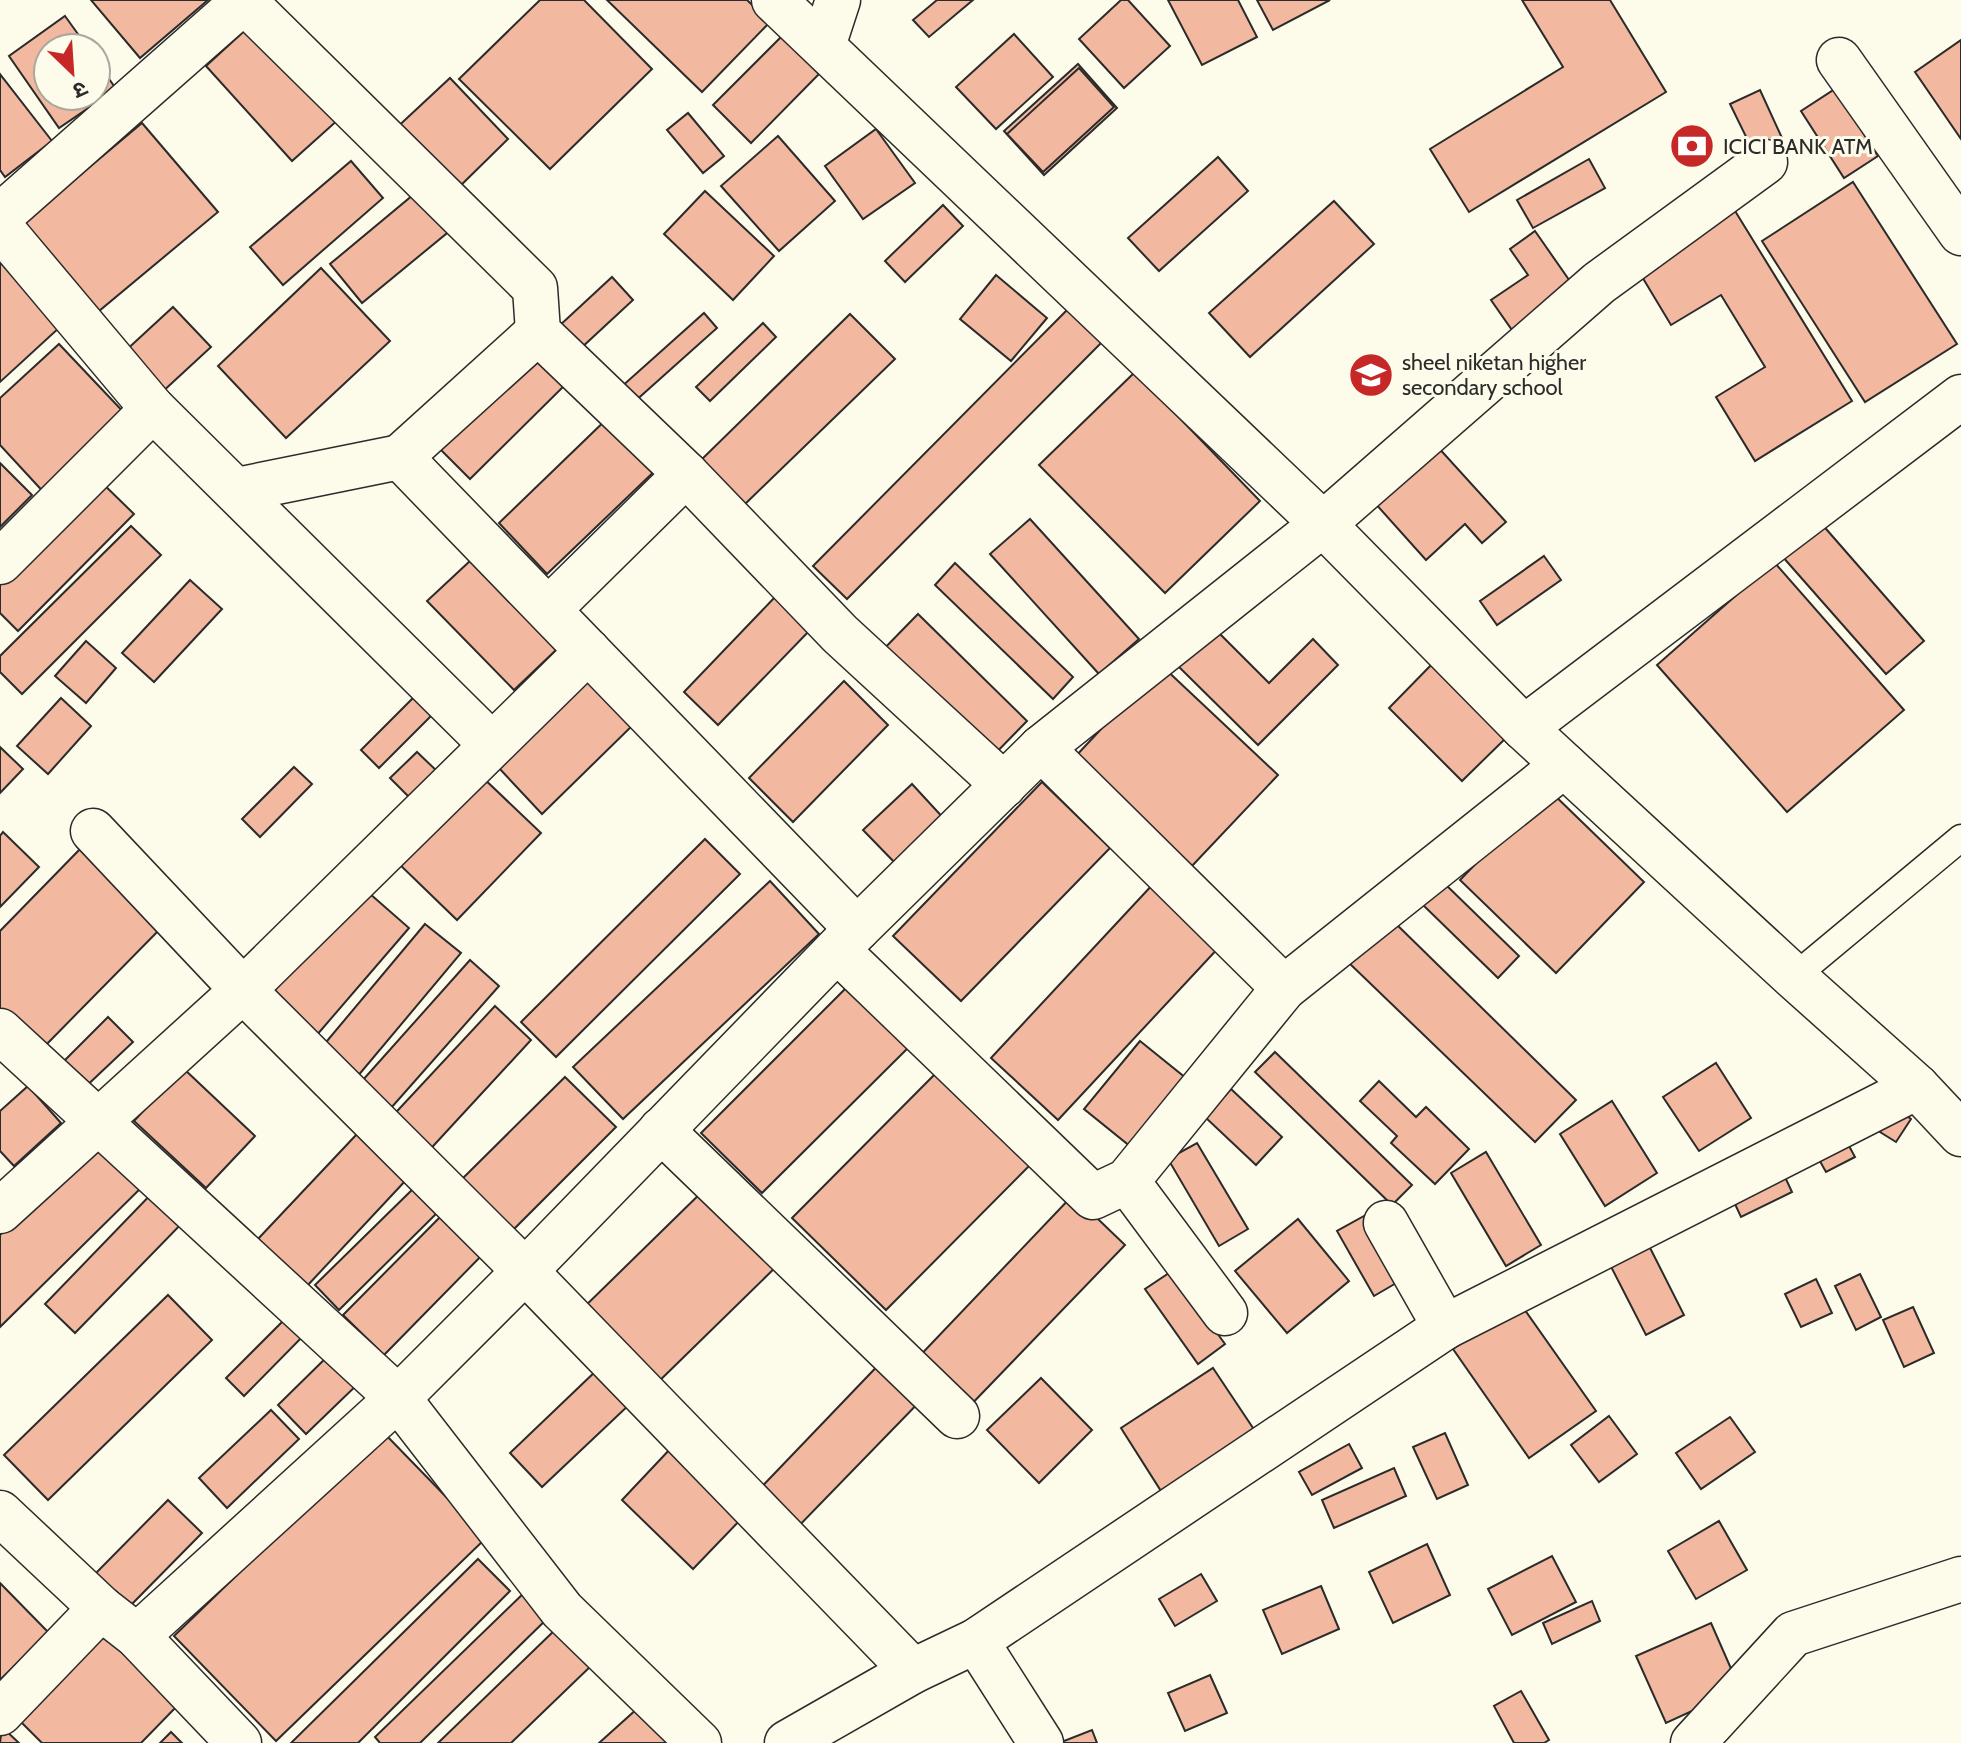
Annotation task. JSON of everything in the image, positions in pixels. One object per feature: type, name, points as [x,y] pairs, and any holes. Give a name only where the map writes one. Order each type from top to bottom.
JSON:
[{"type":"street","points":[[774,0],[1323,524],[1524,728],[1917,1087],[1961,1134]]},
{"type":"street","points":[[823,46],[838,0]]},
{"type":"street","points":[[0,216],[245,1],[535,288],[538,332],[686,474],[840,634],[1004,785]]},
{"type":"street","points":[[1839,60],[1961,233]]},
{"type":"street","points":[[137,1636],[398,1398],[847,939],[1041,748],[1323,524],[1599,283],[1765,162]]},
{"type":"street","points":[[0,227],[153,409],[491,744]]},
{"type":"street","points":[[237,490],[400,457],[538,332]]},
{"type":"street","points":[[1524,728],[1961,397]]},
{"type":"street","points":[[0,562],[153,409]]},
{"type":"street","points":[[400,457],[549,609],[847,939],[1093,1197],[1127,1181],[1284,988],[1564,765]]},
{"type":"street","points":[[549,609],[686,474]]},
{"type":"street","points":[[0,1211],[243,990],[588,651]]},
{"type":"street","points":[[1041,748],[1284,988]]},
{"type":"street","points":[[93,831],[243,990],[525,1271],[913,1671]]},
{"type":"street","points":[[0,1031],[398,1398],[562,1610],[699,1743]]},
{"type":"street","points":[[787,1743],[913,1671],[976,1641],[1445,1327],[1917,1087]]},
{"type":"street","points":[[661,1130],[957,1416]]},
{"type":"street","points":[[1127,1181],[1225,1313]]},
{"type":"street","points":[[1386,1223],[1445,1327]]},
{"type":"street","points":[[0,1513],[101,1608],[137,1636],[239,1743]]},
{"type":"street","points":[[1693,1743],[1793,1634],[1961,1579]]},
{"type":"street","points":[[0,1713],[101,1608]]},
{"type":"street","points":[[976,1641],[1041,1743]]},
{"type":"lane","points":[[1794,977],[1961,838]]},
{"type":"building","points":[[91,0],[208,0],[140,58]]},
{"type":"building","points":[[540,0],[584,0],[652,69],[550,169],[459,79]]},
{"type":"building","points":[[607,0],[747,0],[770,22],[702,92]]},
{"type":"building","points":[[937,0],[973,0],[929,37],[913,20]]},
{"type":"building","points":[[1121,0],[1128,0],[1170,46],[1124,88],[1079,39]]},
{"type":"building","points":[[1168,0],[1238,0],[1257,37],[1202,65]]},
{"type":"building","points":[[1257,0],[1330,0],[1273,30]]},
{"type":"building","points":[[1522,0],[1610,0],[1666,92],[1469,212],[1430,149],[1563,67]]},
{"type":"building","points":[[65,16],[76,32],[43,32]]},
{"type":"building","points":[[253,23],[340,118],[292,161],[206,66]]},
{"type":"building","points":[[1014,34],[1053,77],[996,129],[956,87]]},
{"type":"building","points":[[782,36],[819,74],[751,143],[713,105]]},
{"type":"building","points":[[32,40],[32,89],[9,56]]},
{"type":"building","points":[[1961,40],[1961,139],[1915,72]]},
{"type":"building","points":[[1078,64],[1117,108],[1044,175],[1004,131]]},
{"type":"building","points":[[1079,68],[1114,107],[1043,172],[1007,134]]},
{"type":"building","points":[[0,74],[52,141],[5,177],[0,170]]},
{"type":"building","points":[[450,78],[508,139],[452,194],[392,132]]},
{"type":"building","points":[[1835,89],[1878,156],[1844,178],[1801,111]]},
{"type":"building","points":[[1760,90],[1782,138],[1753,151],[1730,104]]},
{"type":"building","points":[[48,112],[82,112],[59,128]]},
{"type":"building","points":[[688,113],[724,156],[703,173],[667,130]]},
{"type":"building","points":[[142,123],[218,212],[99,311],[24,222]]},
{"type":"building","points":[[876,129],[915,183],[863,219],[825,166]]},
{"type":"building","points":[[778,136],[835,201],[779,251],[721,186]]},
{"type":"building","points":[[1218,157],[1248,191],[1159,271],[1128,238]]},
{"type":"building","points":[[1589,159],[1605,188],[1533,228],[1517,200]]},
{"type":"building","points":[[351,161],[383,198],[283,285],[250,247]]},
{"type":"building","points":[[1853,182],[1957,344],[1865,402],[1762,241]]},
{"type":"building","points":[[419,190],[452,229],[362,303],[330,264]]},
{"type":"building","points":[[705,191],[774,256],[733,300],[664,234]]},
{"type":"building","points":[[1334,201],[1374,244],[1250,357],[1209,313]]},
{"type":"building","points":[[943,205],[963,226],[905,282],[885,261]]},
{"type":"building","points":[[1732,206],[1852,401],[1755,461],[1716,397],[1765,367],[1721,295],[1671,325],[1635,265]]},
{"type":"building","points":[[1535,231],[1574,287],[1512,330],[1491,300],[1528,275],[1510,249]]},
{"type":"building","points":[[0,262],[60,327],[0,382]]},
{"type":"building","points":[[321,268],[390,341],[286,438],[218,366]]},
{"type":"building","points":[[996,275],[1047,318],[1011,361],[960,319]]},
{"type":"building","points":[[612,277],[633,300],[580,349],[558,327]]},
{"type":"building","points":[[1073,304],[1107,337],[847,599],[813,566]]},
{"type":"building","points":[[173,307],[211,347],[160,394],[123,353]]},
{"type":"building","points":[[704,313],[717,328],[633,403],[620,388]]},
{"type":"building","points":[[850,314],[895,359],[742,507],[698,463]]},
{"type":"building","points":[[763,323],[776,337],[710,401],[696,387]]},
{"type":"building","points":[[59,344],[131,420],[49,498],[0,445],[0,398]]},
{"type":"building","points":[[538,349],[569,381],[470,479],[438,447]]},
{"type":"building","points":[[1135,372],[1260,501],[1165,593],[1039,465]]},
{"type":"building","points":[[613,413],[662,464],[547,574],[499,523]]},
{"type":"building","points":[[1436,445],[1506,522],[1482,543],[1465,524],[1426,560],[1374,502]]},
{"type":"building","points":[[0,463],[32,495],[0,527]]},
{"type":"building","points":[[94,475],[134,514],[18,631],[0,613],[0,569]]},
{"type":"building","points":[[1030,519],[1139,639],[1099,674],[990,554]]},
{"type":"building","points":[[1820,522],[1924,641],[1886,674],[1782,556]]},
{"type":"building","points":[[131,526],[161,555],[22,694],[0,672],[0,656]]},
{"type":"building","points":[[1544,556],[1561,580],[1497,625],[1480,601]]},
{"type":"building","points":[[470,561],[556,650],[514,690],[427,601]]},
{"type":"building","points":[[1774,562],[1904,710],[1787,812],[1657,665]]},
{"type":"building","points":[[955,563],[1073,677],[1053,699],[935,585]]},
{"type":"building","points":[[190,580],[222,609],[154,682],[122,653]]},
{"type":"building","points":[[776,596],[811,629],[718,725],[684,692]]},
{"type":"building","points":[[918,614],[1027,721],[983,766],[874,659]]},
{"type":"building","points":[[1214,628],[1269,683],[1313,639],[1338,665],[1258,745],[1177,665]]},
{"type":"building","points":[[86,641],[116,668],[86,703],[55,676]]},
{"type":"building","points":[[1436,660],[1510,734],[1462,781],[1389,708]]},
{"type":"building","points":[[1161,665],[1278,775],[1191,867],[1074,758]]},
{"type":"building","points":[[592,675],[637,721],[542,814],[498,767]]},
{"type":"building","points":[[844,681],[888,725],[793,822],[749,778]]},
{"type":"building","points":[[425,686],[443,704],[379,768],[361,750]]},
{"type":"building","points":[[61,698],[91,726],[48,774],[17,746]]},
{"type":"building","points":[[0,747],[23,769],[0,793]]},
{"type":"building","points":[[417,752],[440,774],[413,801],[390,778]]},
{"type":"building","points":[[294,767],[312,784],[260,837],[242,819]]},
{"type":"building","points":[[479,774],[541,833],[457,920],[396,861]]},
{"type":"building","points":[[1042,782],[1110,848],[961,1001],[893,936]]},
{"type":"building","points":[[912,784],[947,822],[899,867],[863,830]]},
{"type":"building","points":[[1548,789],[1644,882],[1556,973],[1460,880]]},
{"type":"building","points":[[3,832],[39,867],[0,907],[0,836]]},
{"type":"building","points":[[705,839],[740,874],[556,1057],[521,1022]]},
{"type":"building","points":[[83,846],[164,925],[38,1053],[0,1016],[0,931]]},
{"type":"building","points":[[770,881],[819,934],[623,1119],[573,1067]]},
{"type":"building","points":[[1155,882],[1222,944],[1058,1120],[991,1058]]},
{"type":"building","points":[[1443,882],[1519,956],[1498,978],[1422,904]]},
{"type":"building","points":[[361,886],[409,928],[316,1036],[267,994]]},
{"type":"building","points":[[1391,919],[1576,1100],[1535,1142],[1348,962]]},
{"type":"building","points":[[425,924],[461,953],[357,1077],[322,1047]]},
{"type":"building","points":[[470,960],[499,986],[391,1108],[362,1081]]},
{"type":"building","points":[[853,981],[914,1042],[762,1193],[701,1133]]},
{"type":"building","points":[[495,1006],[531,1040],[423,1157],[386,1123]]},
{"type":"building","points":[[108,1017],[133,1042],[80,1092],[57,1068]]},
{"type":"building","points":[[1140,1041],[1192,1083],[1136,1151],[1084,1109]]},
{"type":"building","points":[[1275,1052],[1412,1185],[1392,1205],[1255,1072]]},
{"type":"building","points":[[1716,1063],[1751,1118],[1699,1151],[1663,1097]]},
{"type":"building","points":[[943,1066],[1037,1158],[886,1310],[792,1218]]},
{"type":"building","points":[[183,1068],[255,1136],[206,1188],[134,1121]]},
{"type":"building","points":[[565,1077],[616,1127],[509,1234],[458,1183]]},
{"type":"building","points":[[1379,1081],[1416,1117],[1426,1107],[1469,1149],[1435,1184],[1391,1143],[1397,1136],[1360,1101]]},
{"type":"building","points":[[28,1086],[61,1123],[14,1166],[0,1151],[0,1111]]},
{"type":"building","points":[[1231,1089],[1282,1137],[1256,1165],[1205,1117]]},
{"type":"building","points":[[1612,1101],[1657,1173],[1605,1206],[1560,1134]]},
{"type":"building","points":[[1896,1108],[1911,1119],[1896,1142],[1880,1132]]},
{"type":"building","points":[[1841,1131],[1855,1157],[1826,1172],[1812,1147]]},
{"type":"building","points":[[357,1134],[407,1179],[307,1286],[257,1240]]},
{"type":"building","points":[[101,1135],[147,1182],[0,1327],[0,1235]]},
{"type":"building","points":[[1197,1143],[1248,1229],[1219,1246],[1168,1159]]},
{"type":"building","points":[[1486,1152],[1541,1245],[1506,1266],[1451,1173]]},
{"type":"building","points":[[1779,1164],[1792,1192],[1741,1217],[1728,1189]]},
{"type":"building","points":[[419,1183],[442,1208],[339,1310],[315,1285]]},
{"type":"building","points":[[710,1184],[784,1259],[650,1390],[576,1315]]},
{"type":"building","points":[[159,1186],[189,1216],[75,1333],[45,1304]]},
{"type":"building","points":[[1073,1195],[1125,1245],[963,1413],[912,1364]]},
{"type":"building","points":[[450,1207],[490,1247],[384,1355],[343,1315]]},
{"type":"building","points":[[1373,1211],[1410,1275],[1374,1296],[1337,1231]]},
{"type":"building","points":[[1298,1219],[1349,1281],[1287,1333],[1235,1271]]},
{"type":"building","points":[[1642,1232],[1684,1315],[1646,1335],[1603,1251]]},
{"type":"building","points":[[1172,1271],[1225,1344],[1198,1364],[1145,1289]]},
{"type":"building","points":[[1860,1274],[1881,1317],[1856,1330],[1835,1286]]},
{"type":"building","points":[[1816,1279],[1832,1313],[1801,1327],[1785,1294]]},
{"type":"building","points":[[168,1295],[212,1340],[48,1500],[4,1455]]},
{"type":"building","points":[[1520,1303],[1596,1411],[1529,1458],[1453,1349]]},
{"type":"building","points":[[1913,1307],[1934,1353],[1904,1367],[1883,1320]]},
{"type":"building","points":[[293,1311],[311,1328],[244,1396],[226,1378]]},
{"type":"building","points":[[334,1350],[362,1380],[306,1434],[278,1405]]},
{"type":"building","points":[[888,1355],[928,1393],[791,1534],[752,1497]]},
{"type":"building","points":[[599,1368],[631,1403],[542,1487],[510,1453]]},
{"type":"building","points":[[1213,1368],[1255,1431],[1161,1491],[1121,1428]]},
{"type":"building","points":[[1041,1378],[1092,1430],[1039,1483],[987,1430]]},
{"type":"building","points":[[271,1410],[299,1439],[227,1508],[199,1478]]},
{"type":"building","points":[[1609,1416],[1637,1454],[1599,1482],[1571,1445]]},
{"type":"building","points":[[1730,1417],[1755,1452],[1701,1489],[1676,1453]]},
{"type":"building","points":[[384,1433],[486,1538],[276,1741],[174,1636]]},
{"type":"building","points":[[1445,1433],[1468,1485],[1437,1499],[1413,1447]]},
{"type":"building","points":[[1349,1444],[1362,1468],[1312,1495],[1299,1472]]},
{"type":"building","points":[[672,1447],[744,1516],[693,1569],[622,1500]]},
{"type":"building","points":[[1394,1468],[1406,1496],[1334,1528],[1322,1500]]},
{"type":"building","points":[[168,1500],[202,1533],[130,1606],[96,1573]]},
{"type":"building","points":[[1719,1521],[1747,1570],[1696,1599],[1668,1551]]},
{"type":"building","points":[[1427,1544],[1450,1595],[1393,1623],[1369,1572]]},
{"type":"building","points":[[1552,1556],[1576,1602],[1512,1635],[1488,1589]]},
{"type":"building","points":[[478,1559],[510,1591],[358,1743],[291,1743]]},
{"type":"building","points":[[1201,1574],[1217,1601],[1175,1626],[1159,1599]]},
{"type":"building","points":[[0,1583],[49,1633],[0,1680]]},
{"type":"building","points":[[1321,1586],[1339,1629],[1282,1654],[1263,1610]]},
{"type":"building","points":[[529,1588],[553,1613],[420,1743],[380,1743],[375,1737]]},
{"type":"building","points":[[1592,1601],[1600,1621],[1552,1644],[1543,1623]]},
{"type":"building","points":[[1711,1623],[1740,1689],[1666,1723],[1636,1656]]},
{"type":"building","points":[[103,1627],[180,1703],[141,1743],[42,1743],[15,1716]]},
{"type":"building","points":[[558,1627],[593,1664],[511,1743],[438,1743]]},
{"type":"building","points":[[1210,1675],[1227,1713],[1185,1731],[1168,1693]]},
{"type":"building","points":[[1521,1691],[1549,1740],[1544,1743],[1514,1743],[1494,1706]]},
{"type":"building","points":[[638,1708],[669,1743],[599,1743]]},
{"type":"building","points":[[2,1727],[19,1743],[0,1743]]},
{"type":"building","points":[[1092,1730],[1097,1743],[1059,1743]]},
{"type":"building","points":[[171,1732],[182,1743],[160,1743]]},
{"type":"place","name":"ICICI BANK ATM","points":[[1692,146]]},
{"type":"place","name":"sheel niketan higher secondary school","points":[[1371,375]]}]
